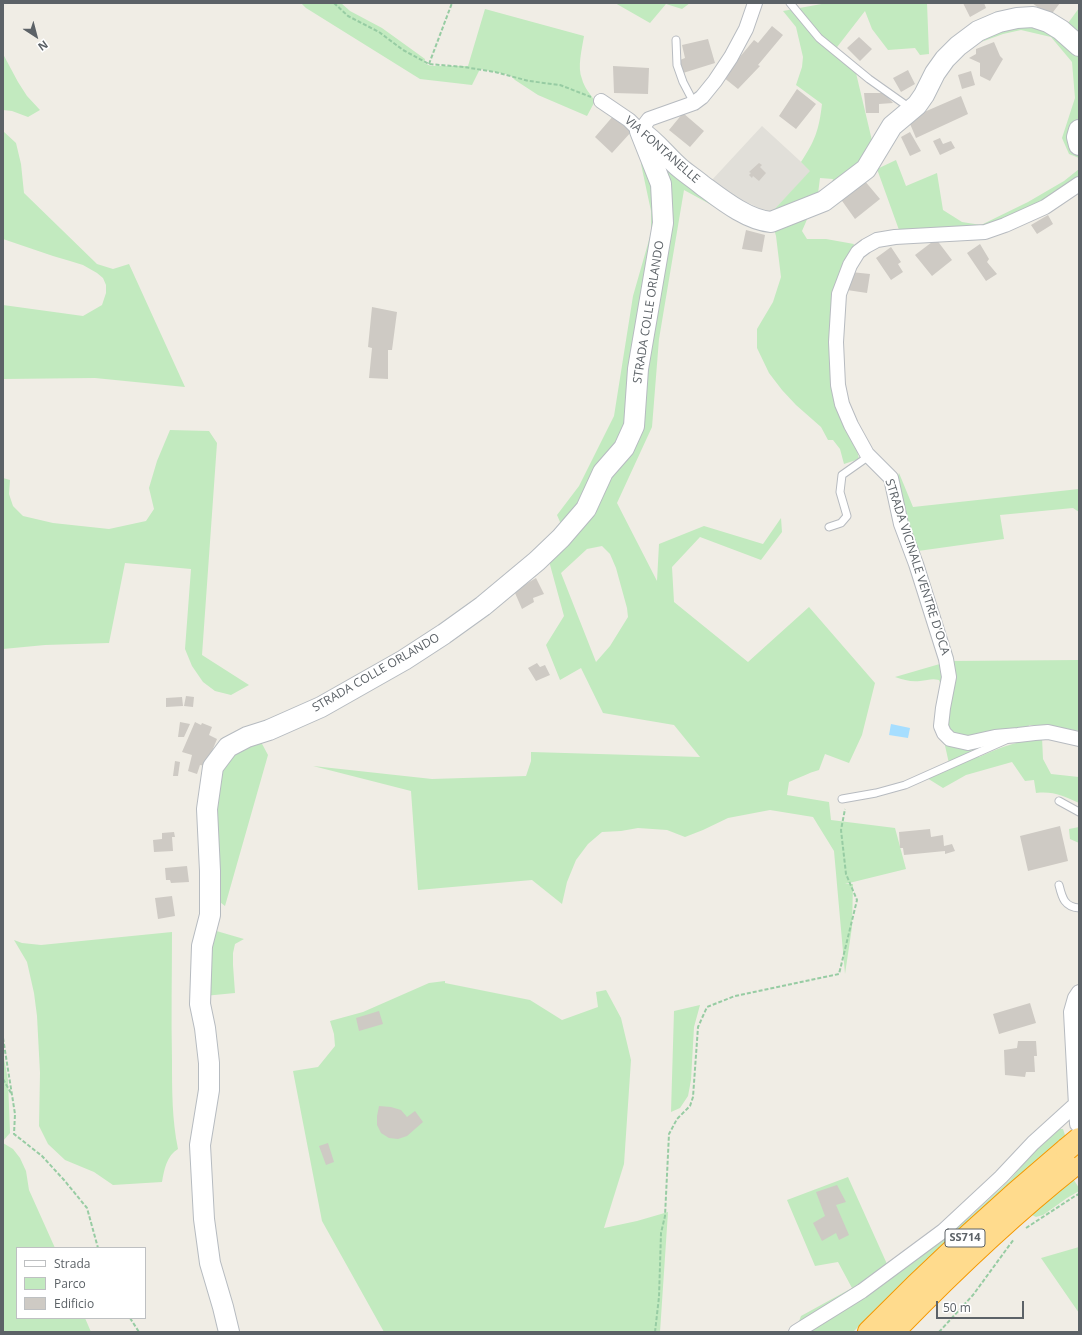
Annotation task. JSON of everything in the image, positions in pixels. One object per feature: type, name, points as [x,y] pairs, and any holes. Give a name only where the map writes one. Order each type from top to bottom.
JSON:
[{"type":"highway","name":"SS714","points":[[869,1332],[950,1252],[1017,1191],[1074,1149]]},
{"type":"highway","name":"SS714","points":[[893,1332],[1015,1215],[1074,1149]]},
{"type":"street","points":[[640,131],[649,119],[694,103],[711,87],[731,57],[746,29],[755,3]]},
{"type":"street","name":"VIA FONTANELLE","points":[[601,101],[629,120],[640,131],[649,136],[680,168],[724,201],[754,219],[771,222],[824,201],[860,175],[871,162],[892,126],[917,105],[935,73],[945,60],[958,46],[978,31],[999,22],[1017,18],[1033,17],[1048,22],[1061,30],[1079,46]]},
{"type":"street","points":[[1079,130],[1079,145]]},
{"type":"street","name":"STRADA COLLE ORLANDO","points":[[229,1332],[210,1263],[204,1219],[200,1145],[210,1090],[205,1028],[200,1004],[202,946],[210,915],[210,871],[207,809],[213,768],[228,747],[247,737],[269,730],[321,707],[404,660],[444,634],[483,606],[537,561],[561,538],[586,509],[603,472],[624,448],[634,426],[638,369],[664,223],[661,184],[640,131]]},
{"type":"street","name":"STRADA VICINALE VENTRE D'OCA","points":[[1079,184],[1045,207],[1005,225],[985,232],[895,237],[877,240],[858,252],[850,265],[839,294],[836,342],[838,386],[842,404],[851,425],[869,456],[891,478],[901,524],[916,564],[946,659],[949,677],[942,714],[941,726],[944,733],[950,739],[968,743],[995,737],[1035,732],[1048,732],[1079,740]]},
{"type":"street","points":[[1074,1149],[1076,1104],[1072,1012],[1075,998],[1079,992]]},
{"type":"street","points":[[796,1332],[862,1291],[943,1231],[1001,1178],[1033,1143],[1076,1104]]},
{"type":"lane","points":[[790,3],[819,38],[869,79],[912,109]]},
{"type":"lane","points":[[676,40],[677,65],[683,82],[694,103]]},
{"type":"lane","points":[[829,527],[841,523],[847,516],[840,492],[842,475],[869,456]]},
{"type":"lane","points":[[842,799],[876,793],[905,785],[1018,735]]},
{"type":"lane","points":[[1059,801],[1079,812]]},
{"type":"lane","points":[[1058,885],[1062,898],[1065,902],[1073,908],[1079,908]]},
{"type":"path","points":[[334,3],[348,16],[379,32],[403,50],[429,64],[488,71],[530,81],[560,85],[601,101]]},
{"type":"path","points":[[429,64],[452,3]]},
{"type":"path","points":[[655,1332],[659,1297],[661,1233],[666,1209],[669,1134],[677,1119],[690,1106],[693,1097],[698,1026],[707,1007],[735,996],[839,974],[857,900],[846,874],[841,830],[844,809],[848,807]]},
{"type":"path","points":[[3,1038],[15,1114],[14,1134],[42,1156],[87,1208],[98,1247]]},
{"type":"path","points":[[3,1079],[12,1094]]},
{"type":"path","points":[[1024,1230],[1079,1194]]},
{"type":"path","points":[[939,1332],[972,1295],[1014,1239]]},
{"type":"path","points":[[131,1319],[140,1332]]},
{"type":"shaded area","points":[[762,126],[811,171],[770,214],[735,198],[711,181]]},
{"type":"green space","points":[[301,3],[341,3],[350,11],[382,28],[425,59],[424,63],[431,66],[468,66],[485,9],[584,36],[580,58],[580,69],[583,82],[595,101],[587,116],[538,95],[510,75],[480,69],[472,85],[420,79],[306,8]]},
{"type":"green space","points":[[615,3],[690,3],[682,9],[666,4],[650,23]]},
{"type":"green space","points":[[827,3],[927,3],[929,54],[920,55],[915,48],[888,50],[872,29],[865,11],[834,51],[856,73],[874,149],[829,194],[833,179],[820,178],[818,194],[802,231],[807,239],[826,239],[854,244],[834,299],[833,395],[844,427],[857,450],[859,459],[844,464],[840,449],[833,440],[828,440],[821,427],[796,405],[782,390],[769,373],[757,348],[757,329],[773,302],[781,277],[776,236],[770,214],[810,171],[801,162],[816,135],[822,104],[796,85],[802,67],[803,57],[796,27],[783,11]]},
{"type":"green space","points":[[1079,8],[1079,37],[1066,26]]},
{"type":"green space","points":[[1023,26],[1043,28],[1076,51],[1079,58],[1079,117],[1074,134],[1079,151],[1079,158],[1069,154],[1062,138],[1075,98],[1072,62],[1051,37],[1021,30],[1003,34],[981,42],[1001,30]]},
{"type":"green space","points":[[3,54],[27,96],[40,110],[28,117],[12,111],[3,110]]},
{"type":"green space","points":[[3,131],[16,143],[21,164],[24,193],[97,264],[113,269],[129,264],[185,387],[95,378],[3,379],[3,305],[83,316],[102,305],[106,293],[106,285],[103,278],[83,265],[3,239]]},
{"type":"green space","points":[[644,160],[659,201],[631,399],[622,437],[564,531],[557,515],[579,486],[614,416],[633,296],[651,233],[651,211],[641,164]]},
{"type":"green space","points":[[896,160],[906,186],[937,173],[943,210],[962,222],[981,225],[1028,202],[1064,181],[1079,169],[1079,179],[1039,206],[980,230],[899,230],[877,169]]},
{"type":"green space","points":[[663,164],[739,220],[684,190],[659,339],[652,427],[617,503],[657,581],[659,544],[704,526],[763,544],[781,518],[782,532],[761,560],[700,537],[672,567],[674,602],[748,662],[809,607],[875,683],[862,735],[849,763],[825,754],[819,770],[789,782],[787,795],[829,802],[831,820],[895,828],[906,869],[845,884],[853,884],[852,927],[845,974],[834,851],[813,817],[770,810],[728,818],[685,837],[667,830],[638,828],[602,832],[588,844],[576,860],[567,882],[562,904],[532,880],[418,890],[411,791],[313,766],[432,779],[526,776],[531,761],[531,752],[700,757],[674,725],[603,713],[581,668],[560,680],[546,645],[564,616],[549,561],[626,449]],"holes":[[[602,546],[610,554],[616,568],[628,617],[610,646],[596,662],[561,573],[587,549]]]},
{"type":"green space","points":[[170,430],[209,431],[217,443],[202,655],[249,685],[231,695],[215,691],[203,682],[192,666],[185,649],[191,569],[125,563],[109,643],[45,645],[3,649],[3,478],[10,480],[9,494],[13,506],[23,516],[53,523],[109,529],[146,521],[154,509],[149,488],[157,461]]},
{"type":"green space","points":[[899,473],[913,507],[1079,489],[1079,512],[1073,508],[1000,515],[1004,539],[918,551],[910,543],[896,483]]},
{"type":"green space","points":[[1079,660],[1079,731],[1029,725],[1026,733],[985,744],[975,750],[979,757],[1010,745],[1042,737],[1043,759],[1051,774],[1079,777],[1079,803],[1053,793],[1036,793],[1034,780],[1025,781],[1012,762],[966,775],[943,788],[927,778],[950,768],[944,741],[941,685],[937,679],[914,681],[895,677],[950,661]]},
{"type":"green space","points":[[260,740],[268,755],[225,906],[216,899],[214,807],[223,764],[235,749]]},
{"type":"green space","points":[[1079,827],[1079,843],[1070,839],[1069,829]]},
{"type":"green space","points":[[213,930],[244,939],[235,944],[233,953],[235,993],[204,996]]},
{"type":"green space","points":[[172,932],[172,1094],[173,1116],[178,1149],[169,1159],[165,1168],[162,1182],[113,1185],[94,1172],[65,1160],[48,1144],[39,1126],[40,1073],[37,1016],[34,993],[27,962],[14,940],[22,943],[41,945]]},
{"type":"green space","points":[[445,981],[445,983],[530,1000],[562,1020],[598,1007],[596,992],[606,990],[621,1018],[631,1060],[624,1164],[604,1228],[637,1221],[668,1212],[660,1332],[384,1332],[322,1221],[293,1071],[318,1067],[335,1046],[334,1034],[330,1021],[363,1012],[429,983]]},
{"type":"green space","points":[[700,1005],[694,1027],[691,1080],[688,1096],[680,1108],[671,1112],[674,1011]]},
{"type":"green space","points":[[3,1053],[8,1080],[10,1133],[3,1141]]},
{"type":"green space","points":[[1063,1129],[1066,1138],[954,1235],[853,1332],[795,1332],[801,1316],[852,1288],[838,1262],[815,1266],[787,1200],[848,1177],[887,1264],[947,1234],[972,1215],[1010,1180],[1045,1137],[1053,1131]]},
{"type":"green space","points":[[3,1143],[13,1149],[20,1158],[26,1171],[29,1190],[55,1247],[16,1247],[16,1319],[85,1319],[91,1332],[3,1332]]},
{"type":"green space","points":[[1072,1177],[1079,1188],[1079,1191],[1043,1215],[1036,1217],[1032,1215],[1032,1211]]},
{"type":"green space","points":[[1079,1247],[1079,1313],[1041,1258]]},
{"type":"water","points":[[891,724],[910,728],[908,738],[889,735]]},
{"type":"building","points":[[963,3],[984,3],[986,8],[970,17]]},
{"type":"building","points":[[1032,3],[1060,3],[1050,16]]},
{"type":"building","points":[[772,26],[783,35],[758,65],[760,66],[738,89],[723,77],[754,40],[758,43]]},
{"type":"building","points":[[859,37],[872,49],[860,61],[847,48]]},
{"type":"building","points":[[708,39],[715,63],[683,73],[680,60],[685,58],[682,45]]},
{"type":"building","points":[[994,42],[1000,56],[1003,59],[990,81],[980,76],[980,63],[969,58],[976,54],[976,49]]},
{"type":"building","points":[[613,66],[649,68],[648,94],[614,93]]},
{"type":"building","points":[[908,70],[915,84],[901,92],[893,78]]},
{"type":"building","points":[[971,71],[975,85],[962,89],[958,75]]},
{"type":"building","points":[[797,89],[816,104],[796,129],[779,116]]},
{"type":"building","points":[[864,93],[884,93],[893,103],[879,104],[879,113],[866,113]]},
{"type":"building","points":[[961,96],[968,114],[916,138],[908,119]]},
{"type":"building","points":[[683,113],[704,131],[690,147],[669,130]]},
{"type":"building","points":[[614,115],[632,131],[612,153],[595,137]]},
{"type":"building","points":[[910,132],[921,151],[910,156],[901,137]]},
{"type":"building","points":[[940,138],[943,144],[951,141],[955,148],[940,155],[933,141]]},
{"type":"building","points":[[759,163],[762,165],[760,167],[766,173],[759,181],[753,176],[752,178],[749,175],[751,173],[749,172]]},
{"type":"building","points":[[864,180],[880,199],[855,219],[840,198]]},
{"type":"building","points":[[1048,215],[1053,224],[1037,234],[1031,225]]},
{"type":"building","points":[[746,230],[765,235],[762,252],[742,249]]},
{"type":"building","points":[[936,239],[952,260],[932,276],[915,255]]},
{"type":"building","points":[[980,244],[989,259],[987,262],[997,274],[986,281],[967,253]]},
{"type":"building","points":[[891,247],[901,262],[898,264],[903,272],[891,280],[876,258]]},
{"type":"building","points":[[851,272],[870,274],[867,293],[847,290]]},
{"type":"building","points":[[372,307],[397,312],[392,350],[388,350],[388,379],[369,378],[372,348],[368,347]]},
{"type":"building","points":[[536,578],[544,594],[533,598],[534,602],[522,609],[515,593],[524,585]]},
{"type":"building","points":[[537,663],[540,667],[545,665],[550,675],[536,681],[528,668]]},
{"type":"building","points":[[186,696],[194,697],[193,707],[184,706]]},
{"type":"building","points":[[182,697],[183,706],[166,707],[166,698]]},
{"type":"building","points":[[180,722],[190,724],[184,737],[178,737]]},
{"type":"building","points":[[195,722],[212,727],[209,735],[217,739],[206,766],[200,765],[197,774],[188,771],[192,755],[182,752]]},
{"type":"building","points":[[175,761],[180,762],[178,776],[173,776]]},
{"type":"building","points":[[1060,826],[1068,861],[1028,871],[1020,836]]},
{"type":"building","points":[[930,829],[931,837],[943,835],[944,846],[952,844],[955,851],[945,854],[945,851],[904,855],[903,848],[900,848],[899,832]]},
{"type":"building","points":[[174,832],[175,837],[172,837],[173,851],[154,852],[153,840],[162,839],[162,833]]},
{"type":"building","points":[[187,866],[189,882],[171,883],[170,880],[166,880],[165,868]]},
{"type":"building","points":[[172,896],[175,916],[158,919],[155,898]]},
{"type":"building","points":[[1030,1003],[1036,1023],[999,1034],[993,1014]]},
{"type":"building","points":[[379,1011],[383,1024],[359,1031],[356,1018]]},
{"type":"building","points":[[1018,1041],[1036,1041],[1037,1056],[1034,1056],[1035,1072],[1026,1072],[1025,1077],[1005,1075],[1004,1050],[1017,1048]]},
{"type":"building","points":[[379,1106],[401,1110],[407,1117],[415,1111],[423,1122],[407,1136],[398,1139],[389,1138],[381,1133],[377,1125]]},
{"type":"building","points":[[328,1143],[334,1162],[326,1165],[319,1146]]},
{"type":"building","points":[[837,1185],[846,1202],[836,1205],[849,1235],[839,1240],[836,1233],[822,1241],[813,1223],[825,1216],[816,1192]]}]
